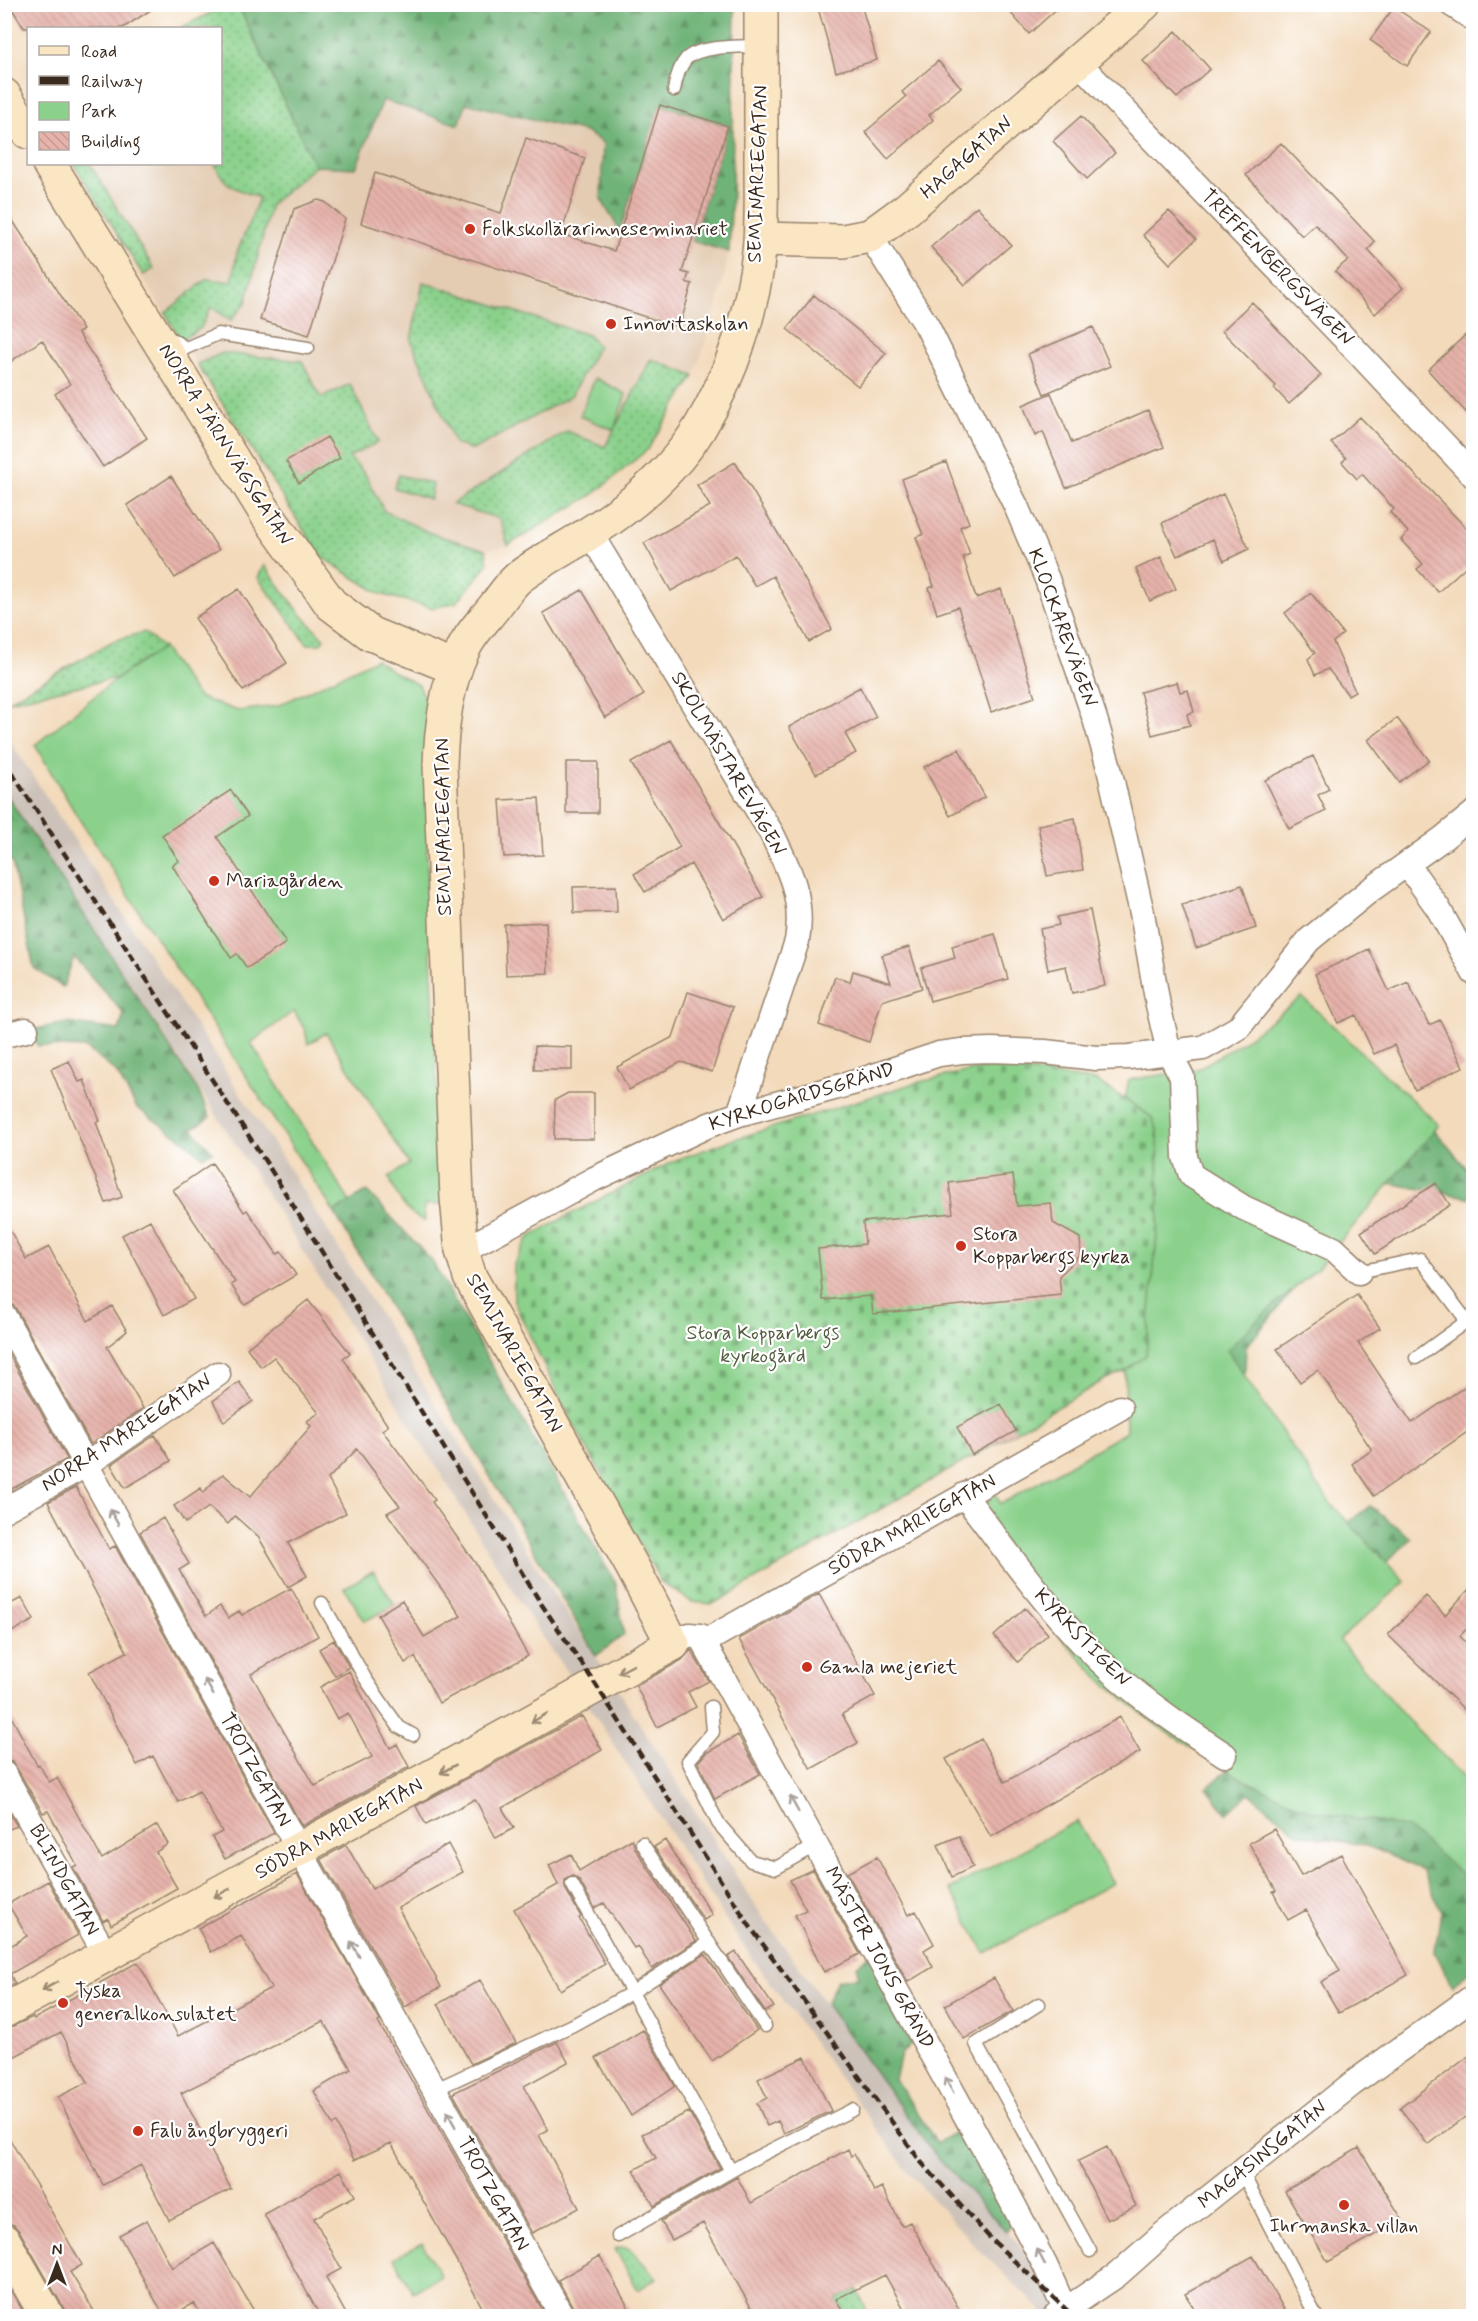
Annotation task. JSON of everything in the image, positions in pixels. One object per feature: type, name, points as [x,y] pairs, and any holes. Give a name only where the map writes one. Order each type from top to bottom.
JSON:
[{"type":"street","name":"SEMINARIEGATAN","points":[[688,1643],[633,1568],[470,1277],[462,1251],[455,1163],[440,765],[441,738],[455,668],[464,648],[516,579],[560,549],[590,533],[654,484],[697,432],[713,405],[741,334],[753,284],[760,239],[761,4]]},
{"type":"street","name":"HAGAGATAN","points":[[760,239],[843,241],[870,236],[907,209],[1143,4]]},
{"type":"street","points":[[1451,4],[1473,19]]},
{"type":"street","name":"TREFFENBERGSVÄGEN","points":[[1078,62],[1348,342],[1473,476]]},
{"type":"street","points":[[4,95],[27,130]]},
{"type":"street","name":"NORRA JÄRNVÄGSGATAN","points":[[49,165],[267,515],[331,604],[372,634],[455,668]]},
{"type":"street","name":"KLOCKAREVÄGEN","points":[[870,236],[927,326],[1016,506],[1047,579],[1095,719],[1108,764],[1142,913],[1158,1005],[1169,1052],[1182,1077],[1185,1157],[1191,1175],[1244,1208],[1334,1249],[1359,1272]]},
{"type":"street","name":"SKOLMÄSTAREVÄGEN","points":[[590,533],[772,834],[783,855],[798,899],[800,924],[797,941],[739,1114]]},
{"type":"street","name":"KYRKOGÅRDSGRÄND","points":[[462,1251],[594,1179],[668,1142],[739,1114],[856,1082],[939,1054],[962,1051],[1044,1052],[1096,1058],[1129,1058],[1203,1048],[1238,1028],[1309,940],[1369,891],[1473,813]]},
{"type":"street","points":[[1407,864],[1438,908],[1473,973]]},
{"type":"street","name":"TROTZGATAN","points":[[4,1316],[300,1851],[562,2316]]},
{"type":"street","name":"NORRA MARIEGATAN","points":[[4,1510],[86,1465],[218,1374]]},
{"type":"street","name":"SÖDRA MARIEGATAN","points":[[4,2011],[964,1495],[1120,1408]]},
{"type":"street","name":"KYRKSTIGEN","points":[[964,1495],[1035,1590],[1113,1673],[1157,1710],[1226,1755]]},
{"type":"street","name":"MÄSTER JONS GRÄND","points":[[688,1643],[816,1845],[988,2156],[1045,2265],[1060,2313]]},
{"type":"street","name":"BLINDGATAN","points":[[4,1774],[106,1955]]},
{"type":"street","name":"MAGASINSGATAN","points":[[1060,2313],[1120,2272],[1161,2236],[1352,2084],[1473,1996]]},
{"type":"street","points":[[4,2241],[47,2316]]},
{"type":"lane","points":[[674,90],[677,74],[687,58],[710,49],[761,46]]},
{"type":"lane","points":[[151,327],[186,348],[219,334],[308,348]]},
{"type":"lane","points":[[1359,1272],[1420,1258],[1467,1321],[1416,1358]]},
{"type":"lane","points":[[321,1603],[386,1709],[399,1727],[413,1735]]},
{"type":"lane","points":[[711,1707],[713,1732],[688,1761],[718,1823],[751,1861],[776,1868],[816,1845]]},
{"type":"lane","points":[[642,1843],[765,2026]]},
{"type":"lane","points":[[572,1884],[731,2171]]},
{"type":"lane","points":[[434,2090],[573,2025],[632,1993],[709,1942]]},
{"type":"lane","points":[[1039,2004],[976,2044],[1090,2251]]},
{"type":"lane","points":[[618,2236],[731,2171],[852,2110]]},
{"type":"lane","points":[[1242,2172],[1316,2316]]},
{"type":"shaded area","name":"Innovitaskolan","points":[[383,100],[459,124],[465,103],[586,132],[604,143],[601,199],[620,231],[688,252],[692,241],[729,252],[718,304],[694,376],[648,449],[594,494],[508,545],[486,550],[430,533],[384,511],[365,474],[356,462],[223,353],[197,364],[75,165],[221,165],[271,203],[315,166],[356,168]],"holes":[[[526,138],[585,158],[561,234],[688,274],[686,282],[692,285],[681,322],[674,321],[672,326],[361,223],[376,173],[501,213]],[[318,200],[331,207],[334,217],[260,320],[295,205],[305,208]]]},
{"type":"shaded area","points":[[4,732],[283,1159],[555,1596],[613,1682],[762,1916],[933,2152],[1002,2227],[1076,2299],[1102,2316],[1048,2316],[979,2250],[908,2172],[735,1934],[528,1615],[256,1176],[5,791]]},
{"type":"green space","points":[[227,5],[238,5],[315,166],[271,204],[246,303],[231,320],[211,307],[201,328],[181,340],[165,313],[207,279],[232,282],[237,253],[259,198],[228,183],[216,165],[222,165],[222,27],[182,27]]},
{"type":"green space","points":[[238,5],[735,5],[729,252],[692,241],[728,126],[660,105],[620,231],[601,199],[603,143],[586,132],[466,103],[459,125],[383,100],[356,168],[315,166]]},
{"type":"green space","points":[[75,165],[91,165],[154,269],[143,275]]},
{"type":"green space","points":[[423,282],[588,335],[598,346],[571,396],[473,450],[455,444],[411,340]]},
{"type":"green space","points":[[223,353],[302,361],[321,398],[350,384],[378,442],[349,457],[365,474],[384,511],[430,533],[486,550],[488,564],[457,602],[433,608],[380,594],[321,557],[197,364]]},
{"type":"green space","points":[[651,359],[694,376],[648,449],[594,494],[508,545],[500,519],[452,504],[567,431],[605,447]]},
{"type":"green space","points":[[595,378],[626,394],[614,430],[580,416]]},
{"type":"green space","points":[[399,475],[433,484],[430,499],[394,488]]},
{"type":"green space","points":[[264,565],[300,613],[324,639],[320,644],[307,644],[258,578]]},
{"type":"green space","points":[[144,632],[163,648],[117,678],[8,701],[113,641]]},
{"type":"green space","points":[[163,648],[198,697],[238,711],[277,706],[376,659],[394,672],[419,685],[426,702],[430,728],[427,861],[438,1111],[445,1204],[424,1205],[425,1221],[407,1209],[398,1197],[389,1177],[409,1164],[326,1033],[308,1044],[305,1030],[294,1011],[251,1043],[350,1202],[334,1212],[76,814],[35,745],[117,678]]},
{"type":"green space","points":[[4,791],[198,1090],[210,1117],[192,1129],[213,1152],[202,1156],[137,1108],[116,1072],[86,1048],[38,1046],[30,1030],[67,1023],[119,1030],[124,1014],[74,957],[63,987],[34,968],[12,862],[5,854]]},
{"type":"green space","points":[[1302,997],[1439,1125],[1317,1269],[1255,1322],[1227,1350],[1330,1503],[1405,1582],[1339,1640],[1406,1718],[1473,1786],[1473,1883],[1406,1827],[1308,1810],[1237,1776],[1156,1725],[1100,1679],[1063,1640],[969,1521],[995,1494],[1001,1504],[1126,1432],[1125,1371],[1146,1355],[1159,1213],[1158,1131],[1151,1117],[1125,1098],[1129,1080],[1198,1069],[1242,1042]]},
{"type":"green space","name":"Stora Kopparbergs kyrkogård","points":[[1007,1068],[1097,1081],[1152,1117],[1158,1131],[1159,1213],[1146,1356],[1125,1371],[1106,1379],[713,1604],[692,1602],[661,1582],[562,1403],[514,1302],[514,1264],[528,1238],[676,1160],[732,1140],[915,1083],[978,1069]]},
{"type":"green space","points":[[1427,1121],[1473,1176],[1473,1198],[1377,1181],[1344,1229],[1246,1347],[1244,1389],[1326,1539],[1370,1506],[1411,1538],[1303,1644],[1473,1807],[1473,1968],[1452,1986],[1435,1952],[1441,1911],[1423,1870],[1365,1845],[1298,1834],[1249,1793],[1227,1814],[1207,1788],[1250,1751],[1126,1432],[1125,1400]]},
{"type":"green space","points":[[367,1191],[432,1261],[616,1584],[624,1635],[596,1656],[334,1212]]},
{"type":"green space","points":[[373,1571],[395,1605],[365,1621],[344,1588]]},
{"type":"green space","points":[[1077,1821],[1113,1883],[985,1953],[950,1889]]},
{"type":"green space","points":[[870,1953],[913,2043],[901,2054],[895,2079],[937,2143],[954,2133],[952,2124],[972,2126],[1013,2222],[1006,2231],[933,2152],[826,2004],[837,1980],[858,1977],[857,1966]]},
{"type":"green space","points":[[422,2243],[441,2276],[413,2292],[394,2258]]},
{"type":"green space","points":[[621,2247],[630,2249],[657,2278],[638,2290],[615,2249]]},
{"type":"green space","points":[[857,2289],[869,2316],[845,2316],[843,2314],[838,2316],[776,2316],[806,2299],[812,2311]]},
{"type":"building","points":[[9,4],[160,4],[125,27],[24,28]]},
{"type":"building","points":[[830,4],[861,4],[877,60],[836,72],[818,8]]},
{"type":"building","points":[[1003,4],[1062,4],[1029,34]]},
{"type":"building","points":[[1394,7],[1431,32],[1407,66],[1370,40]]},
{"type":"building","points":[[1176,31],[1210,69],[1177,98],[1143,61]]},
{"type":"building","points":[[938,61],[961,87],[929,115],[933,120],[888,159],[865,132],[906,97],[902,92]]},
{"type":"building","name":"Folkskollärarinneseminariet","points":[[660,105],[728,126],[682,272],[689,274],[686,282],[692,284],[681,322],[674,321],[673,326],[361,223],[375,173],[501,213],[526,138],[585,158],[561,234],[614,251]]},
{"type":"building","points":[[1081,116],[1115,153],[1087,179],[1053,141]]},
{"type":"building","points":[[1281,143],[1375,242],[1368,250],[1403,288],[1375,314],[1335,271],[1348,260],[1315,224],[1302,236],[1246,175]]},
{"type":"building","points":[[318,200],[325,202],[345,219],[309,335],[260,320],[294,209]]},
{"type":"building","points":[[977,206],[1011,245],[965,285],[931,247]]},
{"type":"building","points":[[4,207],[83,330],[78,333],[147,438],[103,467],[55,394],[70,384],[42,340],[4,366]]},
{"type":"building","points":[[1169,211],[1196,239],[1170,264],[1143,235]]},
{"type":"building","points":[[814,295],[886,353],[858,386],[787,329]]},
{"type":"building","points":[[1252,302],[1321,375],[1289,404],[1274,388],[1276,386],[1222,331]]},
{"type":"building","points":[[1093,327],[1110,366],[1044,394],[1028,354]]},
{"type":"building","points":[[1473,328],[1473,420],[1428,370]]},
{"type":"building","points":[[1051,393],[1072,443],[1148,410],[1164,447],[1066,488],[1043,432],[1035,436],[1023,405]]},
{"type":"building","points":[[1360,417],[1473,535],[1473,560],[1438,592],[1417,569],[1423,564],[1401,540],[1408,532],[1390,512],[1394,509],[1362,474],[1357,479],[1342,462],[1346,458],[1331,443]]},
{"type":"building","points":[[327,437],[340,458],[299,483],[286,461]]},
{"type":"building","points":[[735,462],[832,629],[809,642],[773,576],[755,586],[736,555],[671,591],[644,543],[710,506],[697,485]]},
{"type":"building","points":[[946,462],[969,523],[960,527],[970,554],[963,557],[976,598],[1001,589],[1035,697],[991,712],[958,607],[937,614],[929,588],[934,586],[916,537],[923,535],[902,479]]},
{"type":"building","points":[[171,476],[219,550],[175,578],[127,505]]},
{"type":"building","points":[[1223,494],[1249,549],[1224,561],[1213,539],[1177,556],[1162,523]]},
{"type":"building","points":[[1161,557],[1176,589],[1150,601],[1136,569]]},
{"type":"building","points":[[239,589],[287,663],[243,691],[195,618]]},
{"type":"building","points":[[582,590],[644,695],[605,718],[543,613]]},
{"type":"building","points":[[1311,593],[1343,634],[1333,642],[1355,691],[1348,695],[1328,669],[1315,675],[1308,659],[1315,653],[1285,613]]},
{"type":"building","points":[[1177,682],[1180,692],[1188,690],[1194,712],[1187,714],[1190,725],[1152,735],[1140,692]]},
{"type":"building","points":[[860,687],[876,717],[845,734],[856,753],[816,774],[789,727]]},
{"type":"building","points":[[1397,718],[1429,760],[1399,782],[1368,740]]},
{"type":"building","points":[[671,740],[763,897],[723,919],[691,864],[645,892],[634,874],[680,847],[631,763]]},
{"type":"building","points":[[959,749],[985,797],[950,816],[924,767]]},
{"type":"building","points":[[1313,756],[1329,789],[1318,795],[1326,811],[1289,829],[1265,780]]},
{"type":"building","points":[[566,762],[598,762],[598,813],[566,813]]},
{"type":"building","name":"Mariagården","points":[[231,790],[248,816],[217,837],[286,943],[247,968],[237,954],[231,958],[210,926],[172,865],[179,861],[162,835]]},
{"type":"building","points":[[539,798],[543,855],[504,857],[500,800]]},
{"type":"building","points":[[1075,818],[1083,870],[1047,876],[1038,825]]},
{"type":"building","points":[[1242,885],[1256,928],[1196,948],[1182,905]]},
{"type":"building","points":[[616,886],[617,912],[574,913],[573,887]]},
{"type":"building","points":[[1090,910],[1105,986],[1072,993],[1066,966],[1048,970],[1040,929],[1059,925],[1057,917]]},
{"type":"building","points":[[546,922],[548,973],[506,975],[504,924]]},
{"type":"building","points":[[995,934],[1008,979],[930,1001],[921,968],[955,958],[952,946]]},
{"type":"building","points":[[909,947],[922,988],[882,1001],[869,1042],[819,1025],[835,977],[850,982],[853,971],[891,983],[882,955]]},
{"type":"building","points":[[1369,949],[1389,991],[1408,982],[1429,1025],[1440,1020],[1463,1067],[1415,1090],[1394,1045],[1374,1054],[1356,1015],[1338,1023],[1315,974]]},
{"type":"building","points":[[688,992],[733,1007],[712,1072],[681,1062],[629,1090],[617,1067],[673,1037]]},
{"type":"building","points":[[535,1046],[572,1047],[572,1070],[534,1070]]},
{"type":"building","points":[[69,1061],[79,1082],[84,1080],[100,1121],[96,1122],[122,1197],[106,1203],[51,1069]]},
{"type":"building","points":[[568,1093],[594,1093],[594,1139],[554,1139],[555,1100]]},
{"type":"building","points":[[212,1163],[244,1212],[247,1210],[277,1254],[281,1252],[296,1275],[245,1305],[231,1285],[235,1282],[173,1190]]},
{"type":"building","name":"Stora Kopparbergs kyrka","points":[[1013,1175],[1017,1206],[1051,1203],[1053,1223],[1080,1238],[1081,1255],[1059,1276],[1061,1295],[873,1314],[871,1296],[823,1300],[818,1249],[865,1244],[863,1222],[953,1213],[949,1183]]},
{"type":"building","points":[[1436,1183],[1450,1205],[1375,1254],[1361,1232]]},
{"type":"building","points":[[4,1220],[26,1259],[49,1247],[88,1321],[112,1306],[127,1331],[107,1347],[143,1408],[91,1444],[16,1309],[12,1304],[4,1302]]},
{"type":"building","points":[[150,1220],[194,1299],[164,1315],[122,1235]]},
{"type":"building","points":[[1357,1295],[1380,1328],[1358,1343],[1412,1423],[1473,1381],[1473,1428],[1374,1496],[1352,1464],[1372,1450],[1318,1370],[1300,1382],[1277,1349]]},
{"type":"building","points":[[308,1300],[350,1353],[343,1358],[388,1426],[382,1430],[435,1500],[432,1502],[476,1564],[528,1656],[439,1703],[415,1657],[405,1663],[378,1615],[402,1600],[424,1637],[461,1616],[387,1513],[400,1506],[357,1449],[328,1479],[346,1513],[288,1543],[307,1576],[288,1587],[259,1538],[235,1516],[228,1524],[209,1507],[185,1523],[174,1506],[201,1488],[203,1493],[223,1474],[250,1497],[311,1426],[307,1421],[319,1413],[274,1357],[261,1367],[247,1348]]},
{"type":"building","points":[[4,1346],[67,1459],[4,1493]]},
{"type":"building","points":[[239,1382],[253,1401],[224,1422],[213,1401]]},
{"type":"building","points":[[1001,1404],[1016,1431],[972,1455],[957,1427]]},
{"type":"building","points":[[155,1435],[171,1461],[125,1488],[111,1465]]},
{"type":"building","points":[[76,1487],[109,1549],[115,1546],[274,1833],[225,1859],[212,1837],[222,1832],[199,1791],[178,1802],[153,1756],[137,1765],[89,1672],[127,1652],[48,1502]]},
{"type":"building","points":[[163,1518],[189,1564],[179,1570],[206,1616],[220,1606],[228,1618],[239,1611],[242,1615],[291,1588],[318,1636],[251,1674],[315,1786],[372,1757],[348,1713],[337,1719],[320,1687],[349,1671],[390,1748],[397,1744],[409,1767],[302,1826],[140,1532]]},
{"type":"building","points":[[1473,1585],[1473,1622],[1460,1636],[1473,1650],[1473,1718],[1388,1635],[1426,1596],[1445,1615]]},
{"type":"building","name":"Gamla mejeriet","points":[[819,1594],[875,1696],[842,1714],[858,1743],[811,1769],[739,1639]]},
{"type":"building","points":[[22,1598],[34,1620],[4,1636],[4,1607]]},
{"type":"building","points":[[1025,1608],[1048,1634],[1018,1662],[994,1636]]},
{"type":"building","points":[[334,1640],[349,1667],[335,1676],[319,1649]]},
{"type":"building","points":[[691,1650],[709,1681],[688,1692],[696,1707],[657,1727],[636,1686],[682,1660]]},
{"type":"building","points":[[4,1703],[37,1765],[39,1764],[49,1782],[57,1778],[102,1859],[157,1825],[168,1844],[156,1852],[177,1888],[111,1925],[108,1918],[103,1921],[73,1867],[77,1865],[48,1811],[43,1813],[16,1767],[12,1762],[4,1760]]},
{"type":"building","points":[[582,1716],[602,1750],[502,1808],[514,1828],[496,1838],[475,1799],[426,1825],[416,1806]]},
{"type":"building","points":[[1120,1717],[1140,1752],[991,1837],[946,1759],[981,1739],[1005,1782]]},
{"type":"building","points":[[738,1735],[760,1774],[715,1799],[698,1762],[706,1753]]},
{"type":"building","points":[[4,1804],[17,1826],[4,1831]]},
{"type":"building","points":[[1274,1829],[1301,1876],[1341,1854],[1408,1975],[1339,2013],[1321,1982],[1340,1971],[1306,1910],[1288,1920],[1273,1892],[1276,1891],[1249,1843]]},
{"type":"building","points":[[959,1836],[973,1867],[952,1877],[938,1845]]},
{"type":"building","points":[[632,1839],[635,1848],[696,1941],[652,1969],[638,1946],[634,1948],[604,1903],[595,1908],[579,1880],[573,1876],[569,1877],[565,1880],[565,1888],[605,1964],[560,1990],[514,1909],[558,1885],[549,1865],[571,1854],[579,1871]]},
{"type":"building","points":[[665,1840],[712,1915],[704,1920],[654,1847]]},
{"type":"building","points":[[448,1844],[463,1872],[398,1908],[441,1987],[405,2007],[321,1859],[346,1845],[372,1889]]},
{"type":"building","points":[[877,1857],[908,1915],[916,1911],[934,1944],[924,1950],[933,1967],[908,1982],[847,1873]]},
{"type":"building","points":[[813,1869],[860,1954],[824,1972],[795,1915],[806,1910],[790,1880]]},
{"type":"building","points":[[297,1874],[380,2021],[378,2022],[546,2316],[487,2316],[391,2143],[354,2160],[336,2123],[333,2125],[314,2091],[351,2069],[323,2021],[181,2093],[231,2189],[169,2220],[141,2165],[103,2185],[58,2097],[88,2082],[61,2032],[4,2062],[4,2030],[33,2017],[34,2019],[138,1962],[178,2036],[271,1988],[241,1936],[211,1952],[198,1928]]},
{"type":"building","points":[[48,1881],[78,1935],[10,1974],[15,1984],[4,1989],[4,1950],[27,1936],[8,1904]]},
{"type":"building","points":[[736,1952],[774,2007],[765,2012],[728,1957]]},
{"type":"building","points":[[705,1954],[757,2030],[712,2061],[659,1984]]},
{"type":"building","points":[[994,1978],[1013,2011],[964,2039],[945,2005]]},
{"type":"building","points":[[480,1980],[516,2043],[471,2064],[438,2004]]},
{"type":"building","points":[[643,2030],[675,2086],[631,2116],[596,2058]]},
{"type":"building","points":[[557,2042],[568,2062],[524,2086],[548,2130],[539,2135],[579,2208],[532,2233],[453,2093]]},
{"type":"building","points":[[1473,2053],[1473,2111],[1428,2145],[1400,2108]]},
{"type":"building","points":[[805,2057],[831,2111],[784,2133],[778,2121],[767,2126],[757,2103],[767,2098],[758,2079]]},
{"type":"building","points":[[689,2112],[720,2168],[654,2206],[634,2170],[656,2158],[642,2134]]},
{"type":"building","points":[[4,2129],[82,2265],[70,2272],[97,2316],[66,2316],[20,2232],[14,2225],[4,2222]]},
{"type":"building","points":[[1107,2147],[1136,2206],[1107,2220],[1078,2161]]},
{"type":"building","name":"Ihrmanska villan","points":[[1359,2148],[1402,2219],[1328,2262],[1285,2191]]},
{"type":"building","points":[[848,2149],[851,2156],[854,2154],[874,2191],[882,2187],[902,2226],[910,2222],[963,2316],[908,2316],[885,2275],[836,2299],[845,2316],[756,2316],[703,2223],[672,2240],[661,2221],[737,2177],[751,2203]]},
{"type":"building","points":[[341,2171],[355,2196],[314,2218],[341,2269],[326,2277],[347,2316],[320,2316],[264,2214]]},
{"type":"building","points":[[147,2220],[172,2268],[214,2243],[257,2316],[202,2316],[194,2303],[171,2316],[164,2316],[119,2235]]},
{"type":"building","points":[[600,2256],[633,2316],[576,2316],[558,2280]]},
{"type":"building","points":[[1253,2256],[1288,2316],[1199,2316],[1185,2294]]},
{"type":"building","points":[[4,2280],[26,2316],[4,2316]]},
{"type":"railway","points":[[4,761],[269,1167],[542,1605],[596,1685],[749,1925],[921,2162],[990,2238],[1073,2316]]},
{"type":"place","name":"Folkskollärarinneseminariet","points":[[470,229]]},
{"type":"place","name":"Innovitaskolan","points":[[611,324]]},
{"type":"place","name":"Mariagården","points":[[214,881]]},
{"type":"place","name":"Stora Kopparbergs kyrka","points":[[961,1246]]},
{"type":"place","name":"Gamla mejeriet","points":[[807,1667]]},
{"type":"place","name":"Tyska generalkonsulatet","points":[[63,2003]]},
{"type":"place","name":"Falu ångbryggeri","points":[[138,2131]]},
{"type":"place","name":"Ihrmanska villan","points":[[1344,2205]]}]
